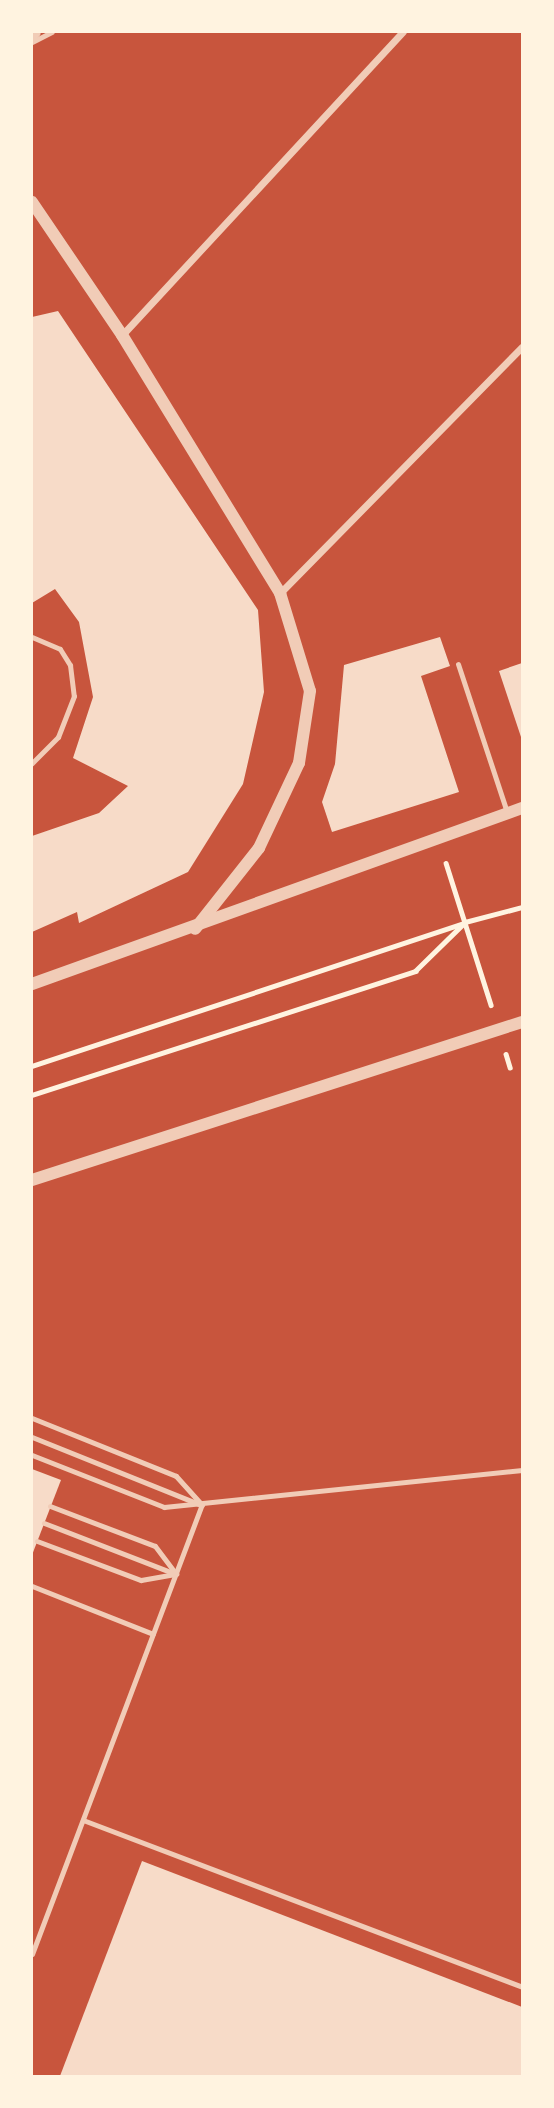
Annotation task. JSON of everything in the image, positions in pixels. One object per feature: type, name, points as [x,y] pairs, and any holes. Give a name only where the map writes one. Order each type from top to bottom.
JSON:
[{"type":"street","points":[[32,35],[35,32]]},
{"type":"street","points":[[122,335],[403,32]]},
{"type":"street","points":[[32,202],[122,335],[280,593],[310,691],[299,763],[259,848],[195,929]]},
{"type":"street","points":[[280,593],[523,347]]},
{"type":"street","points":[[32,984],[195,929],[523,808]]},
{"type":"street","points":[[507,812],[523,814]]},
{"type":"street","points":[[32,1179],[523,1022]]},
{"type":"lane","points":[[32,41],[52,32]]},
{"type":"lane","points":[[32,637],[60,649],[70,665],[74,696],[58,737],[32,763]]},
{"type":"lane","points":[[458,664],[507,812]]},
{"type":"lane","points":[[32,1418],[176,1476],[202,1505]]},
{"type":"lane","points":[[32,1437],[202,1505]]},
{"type":"lane","points":[[32,1455],[164,1507],[523,1470]]},
{"type":"lane","points":[[32,1954],[202,1505]]},
{"type":"lane","points":[[50,1506],[155,1546],[176,1574]]},
{"type":"lane","points":[[44,1523],[176,1574]]},
{"type":"lane","points":[[37,1541],[141,1580],[176,1574]]},
{"type":"lane","points":[[32,1586],[153,1634]]},
{"type":"lane","points":[[83,1819],[523,1987]]},
{"type":"path","points":[[439,838],[510,1067]]},
{"type":"path","points":[[32,1066],[465,922],[523,908]]},
{"type":"path","points":[[32,1095],[415,971],[465,922]]},
{"type":"building","points":[[58,311],[258,610],[264,692],[243,784],[188,872],[79,923],[77,912],[32,932],[32,836],[99,813],[128,786],[73,758],[93,697],[79,622],[55,589],[32,603],[32,317]]},
{"type":"building","points":[[440,637],[450,666],[421,676],[459,792],[332,832],[322,802],[335,764],[344,665]]},
{"type":"building","points":[[522,663],[522,740],[499,671]]},
{"type":"building","points":[[32,1469],[61,1480],[32,1555]]},
{"type":"building","points":[[142,1861],[522,2007],[522,2076],[60,2076]]}]
